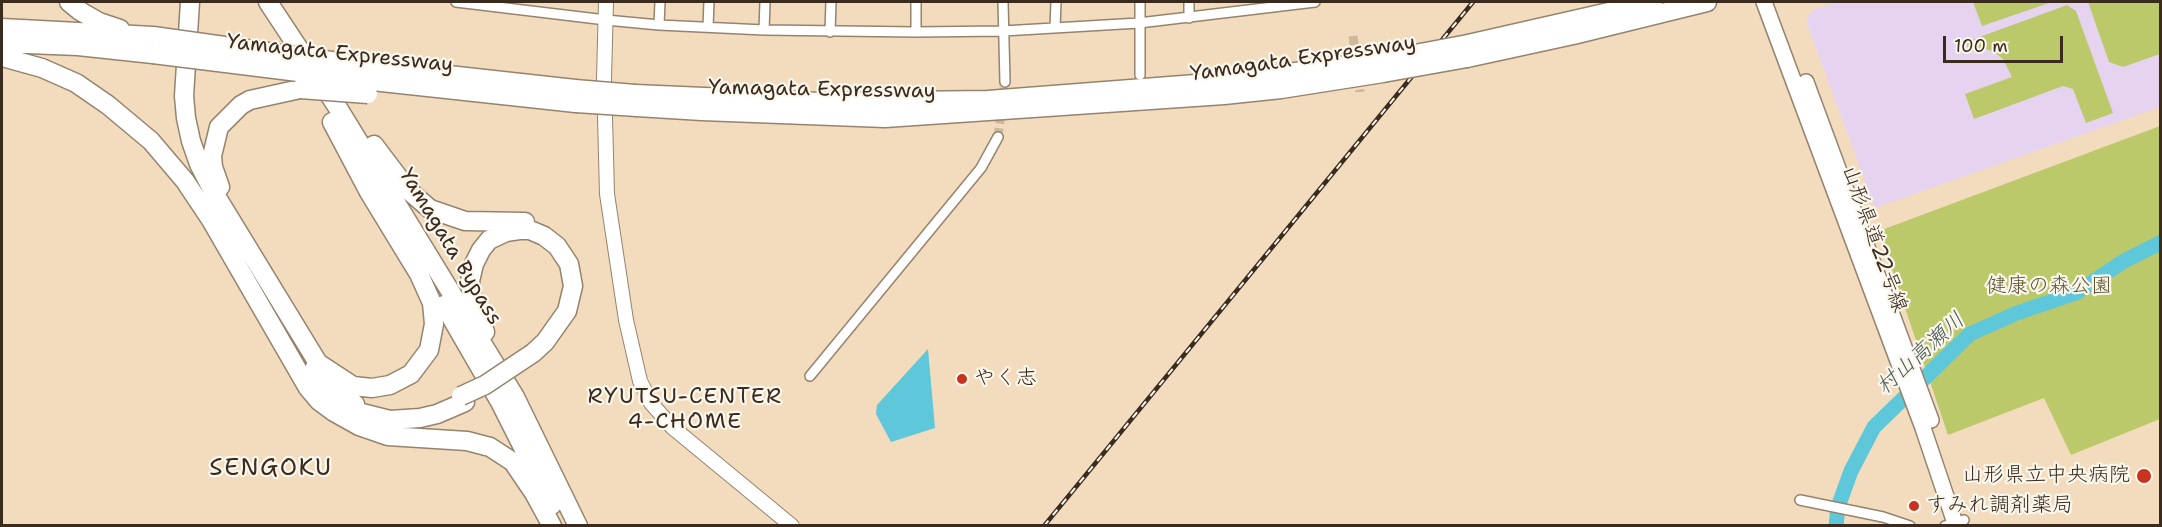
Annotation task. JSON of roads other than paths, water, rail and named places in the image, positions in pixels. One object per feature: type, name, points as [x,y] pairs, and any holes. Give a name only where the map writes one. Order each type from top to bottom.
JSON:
[{"type":"highway","points":[[69,2],[99,22],[147,42]]},
{"type":"highway","points":[[183,2],[177,80],[181,123],[189,157],[211,220]]},
{"type":"highway","points":[[190,2],[184,96],[191,141],[199,165],[318,363],[352,387],[372,388],[390,385],[411,374],[424,359],[433,338],[435,324],[430,297],[419,274],[369,192],[335,115],[351,115],[395,175],[420,202],[430,209],[465,221],[514,220],[535,223],[562,237],[571,249],[583,279],[578,307],[572,321],[561,336],[535,356],[437,414],[420,418],[390,420],[339,405],[325,395],[286,351]]},
{"type":"highway","name":"Yamagata Bypass","points":[[255,2],[335,115],[515,397],[578,525]]},
{"type":"highway","name":"Yamagata Bypass","points":[[268,2],[500,402],[562,525]]},
{"type":"highway","name":"Yamagata Expressway","points":[[1468,51],[1653,2]]},
{"type":"highway","name":"Yamagata Expressway","points":[[2,28],[147,42],[366,80],[636,100],[702,111],[885,118],[1224,95],[1281,89],[1383,66],[1573,35],[1707,2]]},
{"type":"highway","name":"Yamagata Expressway","points":[[2,43],[78,46],[147,42]]},
{"type":"highway","points":[[2,57],[42,68],[76,83],[138,128],[169,160],[211,220],[308,388],[319,401],[333,412],[359,426],[388,436],[467,441],[490,447],[513,462],[552,525]]},
{"type":"highway","points":[[237,230],[213,167],[214,145],[219,127],[249,100],[300,89],[366,80]]},
{"type":"highway","points":[[535,356],[567,311],[573,286],[569,264],[551,240],[530,230],[496,235],[481,250],[474,264],[470,281],[472,298],[485,333],[539,430],[555,476]]},
{"type":"highway","points":[[299,333],[320,377],[330,388],[354,404],[390,412],[420,410],[463,399]]},
{"type":"main road","name":"山形県道22号線","points":[[1764,2],[1889,339],[1928,426]]},
{"type":"main road","name":"山形県道22号線","points":[[1775,2],[1904,347],[1957,524]]},
{"type":"street","points":[[456,2],[517,6],[606,20],[659,25],[830,32],[1003,31],[1139,23],[1290,3],[1315,2]]},
{"type":"street","points":[[606,2],[604,79],[607,194],[626,320],[640,381],[651,403],[672,427],[792,525]]},
{"type":"street","points":[[659,25],[660,2]]},
{"type":"street","points":[[708,27],[709,2]]},
{"type":"street","points":[[764,30],[765,2]]},
{"type":"street","points":[[830,32],[831,2]]},
{"type":"street","points":[[916,2],[916,32]]},
{"type":"street","points":[[1003,2],[1005,82]]},
{"type":"street","points":[[1055,28],[1056,2]]},
{"type":"street","points":[[1140,2],[1140,75]]},
{"type":"street","points":[[1189,2],[1189,18]]},
{"type":"street","points":[[810,376],[981,168],[998,137]]},
{"type":"street","points":[[1800,500],[1882,517],[1904,525]]},
{"type":"water","points":[[928,349],[935,428],[891,442],[876,414],[877,405]]},
{"type":"waterway","name":"村山高瀬川","points":[[1836,526],[1838,507],[1851,471],[1874,427],[1970,334],[2017,313],[2076,293],[2124,261],[2160,243]]},
{"type":"tunnel","points":[[1353,36],[1360,92]]},
{"type":"tunnel","points":[[998,137],[1005,82]]},
{"type":"railway","points":[[1044,526],[1473,2]]},
{"type":"place","name":"やく志","points":[[962,379]]},
{"type":"place","name":"山形県立中央病院","points":[[2144,476]]},
{"type":"place","name":"すみれ調剤薬局","points":[[1914,506]]},
{"type":"district","name":"RYUTSU-CENTER 4-CHOME","points":[[685,410]]},
{"type":"district","name":"SENGOKU","points":[[271,469]]},
{"type":"park label","name":"健康の森公園","points":[[2049,287]]}]
